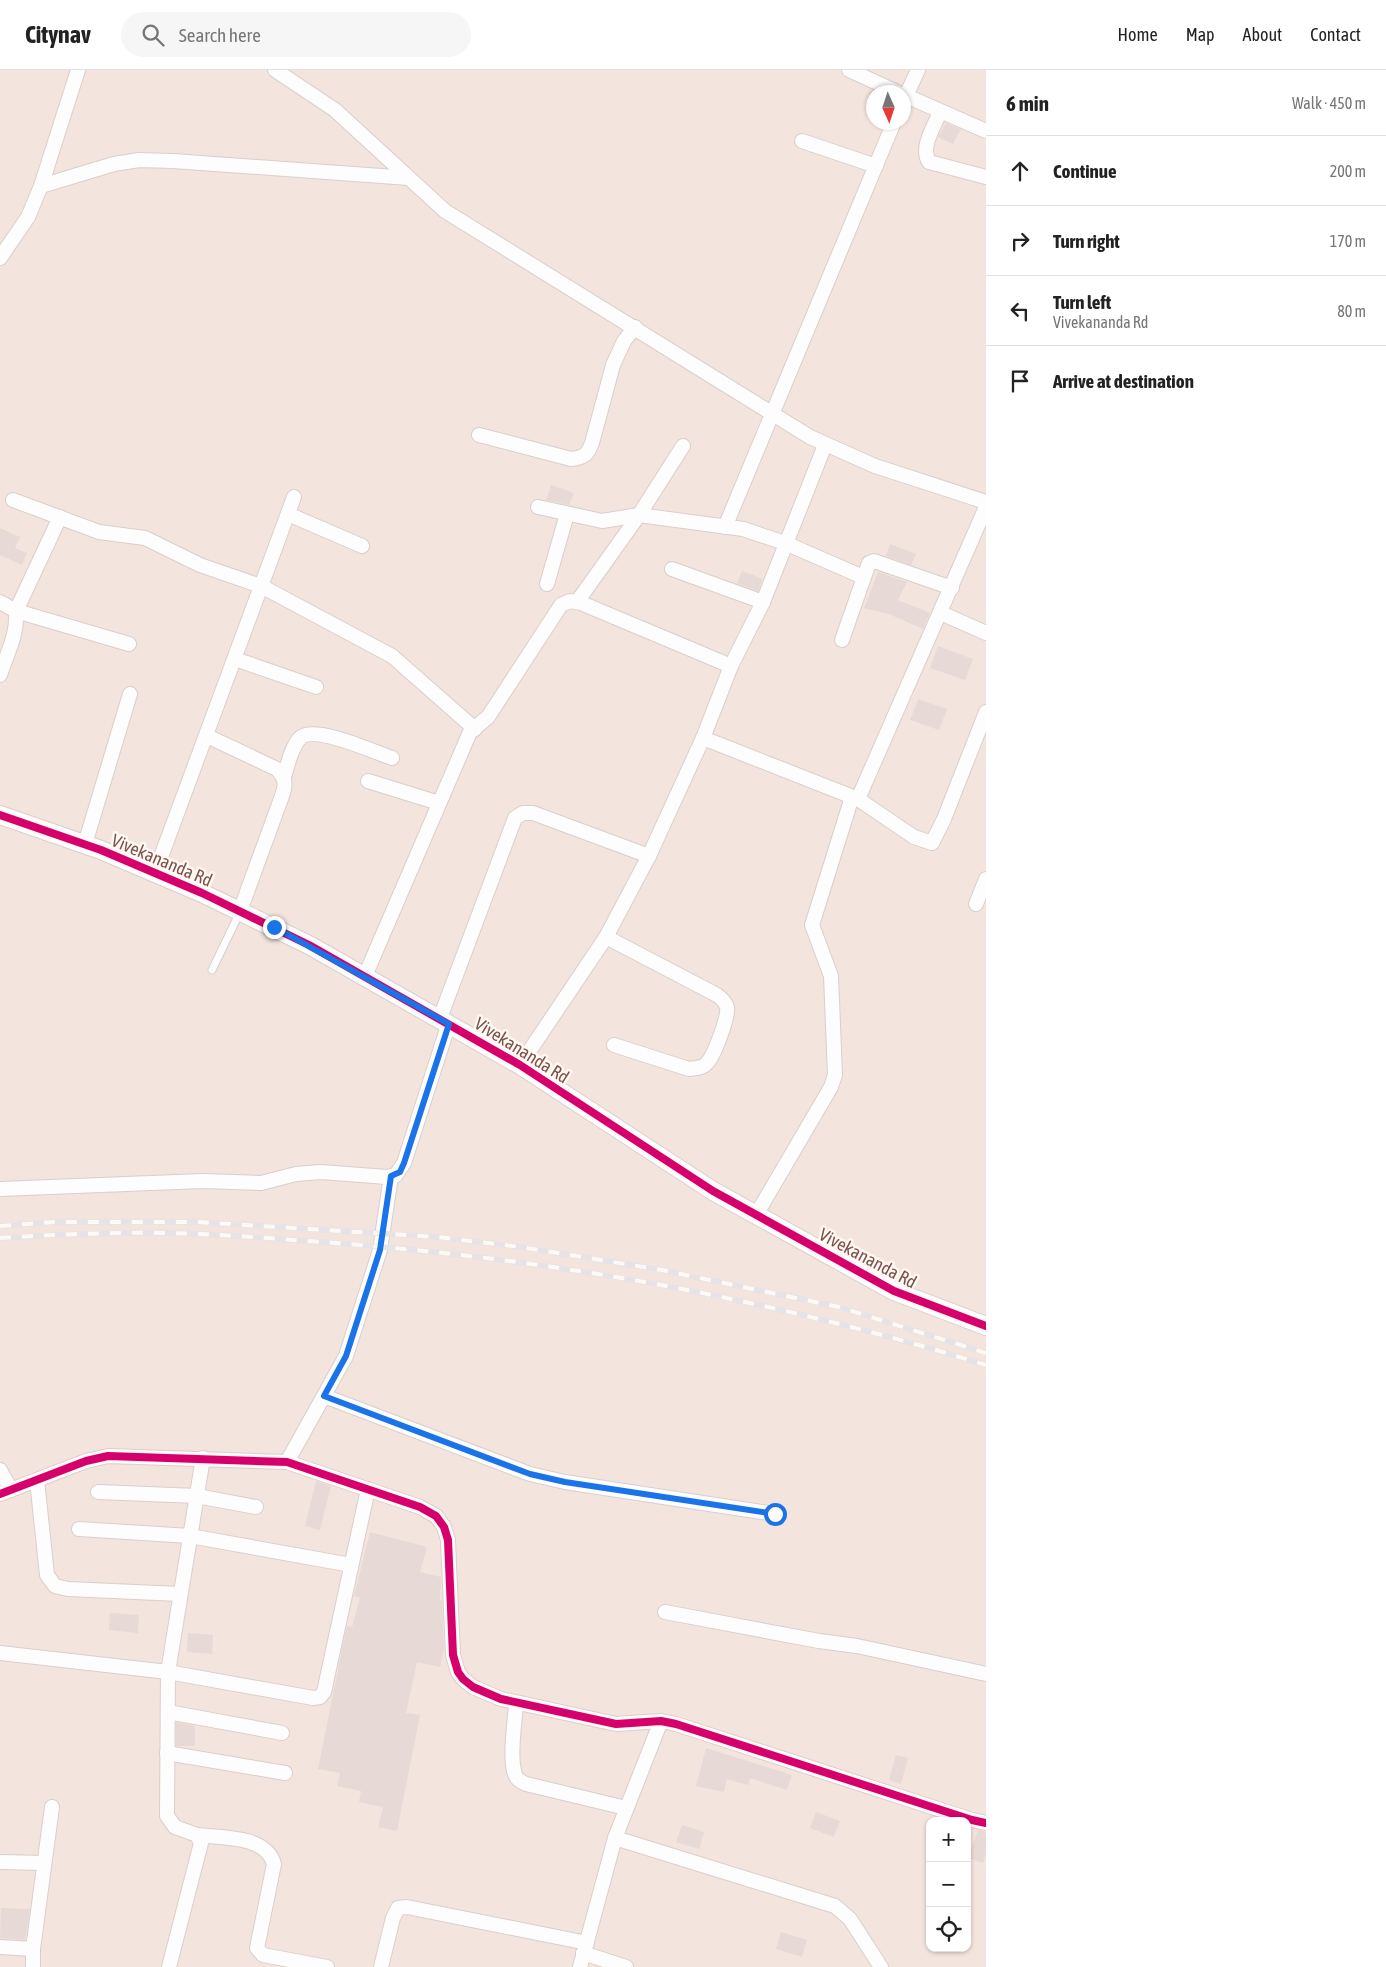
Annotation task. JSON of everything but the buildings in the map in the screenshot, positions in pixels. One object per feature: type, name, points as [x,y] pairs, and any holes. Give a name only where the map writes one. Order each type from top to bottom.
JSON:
[{"type":"street","points":[[2,252],[28,218],[41,186],[78,70]]},
{"type":"street","points":[[275,70],[336,110],[445,211],[773,414],[825,444],[875,466],[986,502]]},
{"type":"street","points":[[849,70],[880,85]]},
{"type":"street","points":[[909,85],[918,70]]},
{"type":"street","points":[[911,100],[986,132]]},
{"type":"street","points":[[940,112],[927,143],[925,155],[928,162],[986,177]]},
{"type":"street","points":[[725,526],[891,130]]},
{"type":"street","points":[[802,141],[876,166]]},
{"type":"street","points":[[41,186],[114,164],[139,160],[409,178]]},
{"type":"street","points":[[479,435],[571,459],[582,458],[588,452],[592,442],[618,353],[635,327]]},
{"type":"street","points":[[520,1065],[606,937],[649,856],[703,738],[731,666],[763,602],[825,444]]},
{"type":"street","points":[[577,602],[639,515],[684,446]]},
{"type":"street","points":[[155,873],[294,497]]},
{"type":"street","points":[[13,500],[99,532],[145,538],[200,565],[261,586],[392,656],[475,729]]},
{"type":"street","points":[[538,507],[602,521],[639,515],[758,532],[863,577]]},
{"type":"street","points":[[756,1215],[831,1087],[835,1075],[831,976],[812,925],[855,798],[941,613],[986,507]]},
{"type":"street","points":[[288,514],[362,546]]},
{"type":"street","points":[[547,584],[567,514]]},
{"type":"street","points":[[0,675],[16,632],[16,611],[60,518]]},
{"type":"street","points":[[842,640],[868,563],[878,561],[952,588]]},
{"type":"street","points":[[672,570],[763,602]]},
{"type":"street","points":[[365,976],[470,732],[488,717],[560,605],[570,601],[577,602],[731,666]]},
{"type":"street","points":[[0,602],[16,611],[129,644]]},
{"type":"street","points":[[941,613],[986,633]]},
{"type":"street","points":[[235,659],[316,687]]},
{"type":"street","points":[[85,844],[130,694]]},
{"type":"street","points":[[703,738],[855,798],[914,837],[932,843],[944,819],[986,712]]},
{"type":"street","points":[[240,911],[282,796],[285,785],[284,777],[294,747],[302,736],[312,732],[324,734],[392,758]]},
{"type":"street","points":[[207,736],[277,769],[284,777]]},
{"type":"street","points":[[368,782],[439,803]]},
{"type":"street","points":[[0,1189],[202,1181],[261,1183],[296,1174],[321,1172],[391,1176],[400,1172],[445,1021],[516,818],[523,813],[533,813],[649,856]]},
{"type":"street","name":"Vivekananda Rd","points":[[0,815],[85,844],[240,911],[365,976],[520,1065],[706,1187],[756,1215],[894,1291],[986,1326]]},
{"type":"street","points":[[976,904],[986,879]]},
{"type":"street","points":[[606,937],[717,995],[724,1000],[727,1008],[726,1017],[712,1055],[707,1064],[698,1068],[689,1069],[614,1045]]},
{"type":"street","points":[[288,1462],[346,1356],[380,1250],[391,1176]]},
{"type":"street","points":[[324,1396],[530,1474],[565,1482],[775,1514]]},
{"type":"street","points":[[0,1470],[6,1492],[108,1456],[288,1462],[420,1507],[436,1516],[444,1527],[448,1540],[453,1655],[458,1672],[473,1687],[516,1703],[616,1724],[661,1721],[986,1823]]},
{"type":"street","points":[[203,1458],[168,1672],[168,1816],[175,1827],[197,1835],[247,1841],[263,1847],[272,1855],[274,1864],[258,1948],[263,1955],[327,1967]]},
{"type":"street","points":[[37,1480],[46,1575],[55,1586],[68,1589],[180,1594]]},
{"type":"street","points":[[0,1653],[168,1672],[314,1698],[320,1697],[324,1692],[368,1489]]},
{"type":"street","points":[[98,1492],[197,1496],[256,1507]]},
{"type":"street","points":[[79,1528],[190,1536],[351,1565]]},
{"type":"street","points":[[665,1612],[857,1646],[986,1674]]},
{"type":"street","points":[[516,1703],[513,1757],[514,1772],[518,1780],[526,1784],[626,1808]]},
{"type":"street","points":[[168,1712],[282,1733]]},
{"type":"street","points":[[583,1954],[615,1838],[661,1721]]},
{"type":"street","points":[[167,1753],[285,1773]]},
{"type":"street","points":[[33,1967],[52,1807]]},
{"type":"street","points":[[169,1967],[200,1852],[201,1843],[197,1835]]},
{"type":"street","points":[[615,1838],[835,1906],[850,1919],[881,1967]]},
{"type":"street","points":[[0,1862],[44,1863]]},
{"type":"street","points":[[381,1967],[393,1918],[398,1908],[407,1907],[626,1967]]},
{"type":"street","points":[[0,1947],[34,1949]]},
{"type":"lane","points":[[212,970],[240,911]]},
{"type":"shaded area","points":[[0,70],[986,70],[986,1967],[0,1967]]},
{"type":"railway","points":[[0,1226],[54,1222],[197,1222],[437,1237],[521,1247],[662,1270],[839,1307],[986,1353]]},
{"type":"railway","points":[[0,1238],[100,1233],[201,1234],[406,1249],[490,1259],[574,1270],[740,1301],[904,1341],[986,1365]]},
{"type":"cycle path","points":[[0,815],[101,850],[202,893],[309,945],[520,1065],[713,1191],[894,1291],[986,1326]]},
{"type":"cycle path","points":[[0,1494],[86,1461],[108,1456],[287,1462],[420,1507],[436,1516],[444,1527],[448,1540],[453,1655],[458,1672],[473,1687],[501,1699],[616,1724],[661,1721],[676,1724],[986,1823]]},
{"type":"route","points":[[274,927],[402,996],[449,1024],[404,1163],[400,1172],[395,1176],[391,1176],[380,1250],[346,1356],[324,1396],[530,1474],[565,1482],[775,1514]]}]
